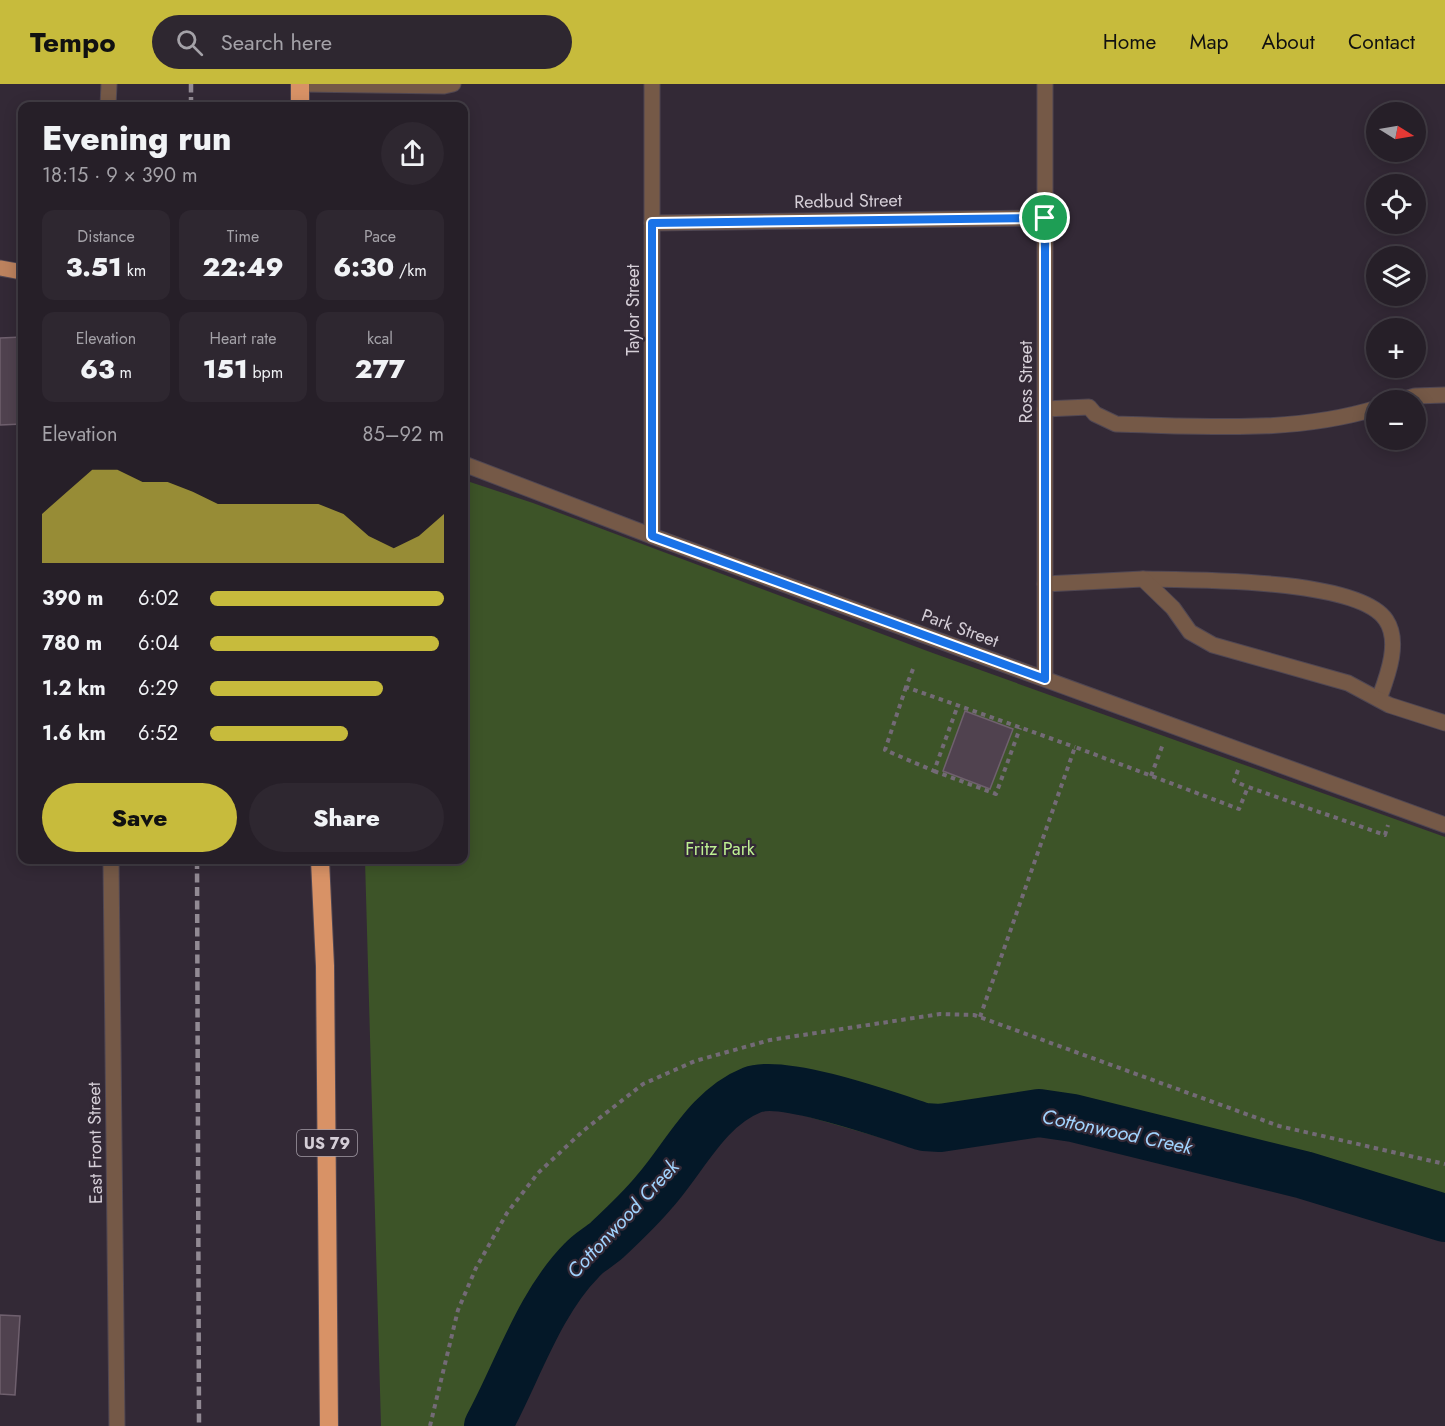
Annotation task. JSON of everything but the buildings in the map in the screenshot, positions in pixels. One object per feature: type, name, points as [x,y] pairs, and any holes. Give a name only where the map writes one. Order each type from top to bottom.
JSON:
[{"type":"highway","points":[[300,84],[300,102]]},
{"type":"highway","name":"US 79","points":[[320,864],[325,966],[329,1426]]},
{"type":"main road","points":[[0,268],[18,271]]},
{"type":"street","points":[[108,102],[109,84]]},
{"type":"street","points":[[300,84],[444,86],[453,84]]},
{"type":"street","name":"Taylor Street","points":[[652,84],[652,536]]},
{"type":"street","name":"Ross Street","points":[[1045,84],[1045,679]]},
{"type":"street","name":"Redbud Street","points":[[652,223],[1045,218]]},
{"type":"street","points":[[1426,396],[1445,395]]},
{"type":"street","points":[[1045,409],[1089,407],[1095,414],[1116,424],[1264,427],[1366,411]]},
{"type":"street","name":"Park Street","points":[[468,466],[652,536],[1445,825]]},
{"type":"street","points":[[1143,579],[1173,608],[1190,632],[1214,645],[1348,683],[1399,708],[1445,723]]},
{"type":"street","points":[[1045,584],[1143,579],[1259,581],[1365,602],[1387,620],[1392,643],[1390,669],[1379,699]]},
{"type":"street","name":"East Front Street","points":[[111,864],[117,1426]]},
{"type":"path","points":[[913,669],[885,750],[996,794],[1020,728]]},
{"type":"path","points":[[906,687],[1239,809],[1248,787]]},
{"type":"path","points":[[934,771],[958,705]]},
{"type":"path","points":[[1151,776],[1164,741]]},
{"type":"path","points":[[980,1017],[1075,747]]},
{"type":"path","points":[[1239,768],[1234,781],[1248,787],[1385,835],[1389,822]]},
{"type":"path","points":[[430,1426],[458,1310],[476,1268],[507,1213],[538,1173],[583,1131],[643,1084],[694,1061],[770,1040],[940,1014],[980,1017],[1279,1125],[1445,1164]]},
{"type":"green space","name":"Fritz Park","points":[[468,481],[533,503],[930,652],[1445,837],[1445,1215],[1054,1125],[896,1142],[757,1102],[608,1246],[490,1426],[381,1426],[365,864],[468,864]]},
{"type":"waterway","name":"Cottonwood Creek","points":[[488,1426],[541,1317],[567,1277],[585,1257],[607,1240],[644,1204],[709,1121],[736,1098],[752,1090],[787,1089],[811,1094],[863,1107],[924,1127],[940,1128],[1039,1113],[1073,1118],[1304,1175],[1445,1218]]},
{"type":"railway","points":[[191,84],[191,102]]},
{"type":"railway","points":[[197,864],[199,1426]]},
{"type":"route","points":[[1045,218],[1045,679],[652,536],[652,223],[1045,218]]}]
